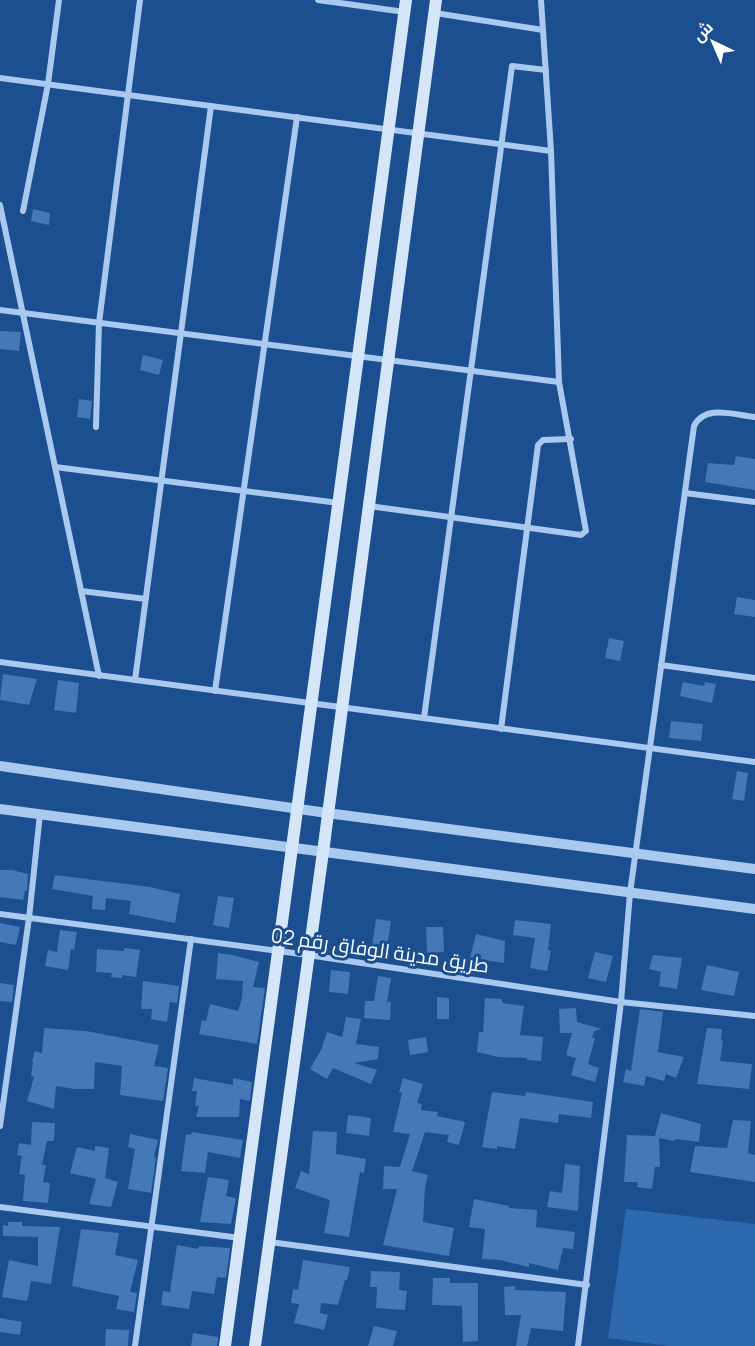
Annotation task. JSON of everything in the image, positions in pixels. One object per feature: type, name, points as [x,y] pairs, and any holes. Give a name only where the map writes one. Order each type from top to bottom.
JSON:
[{"type":"main road","points":[[225,1346],[406,6]]},
{"type":"main road","points":[[255,1346],[435,6]]},
{"type":"street","points":[[24,211],[48,84],[59,0]]},
{"type":"street","points":[[96,427],[99,323],[140,0]]},
{"type":"street","points":[[318,0],[406,6]]},
{"type":"street","points":[[368,506],[581,535],[586,531],[559,382],[551,151],[541,0]]},
{"type":"street","points":[[435,6],[543,30]]},
{"type":"street","points":[[424,718],[512,66],[546,70]]},
{"type":"street","points":[[0,78],[551,151]]},
{"type":"street","points":[[135,680],[211,106]]},
{"type":"street","points":[[215,691],[297,117]]},
{"type":"street","points":[[0,205],[99,676]]},
{"type":"street","points":[[0,310],[559,382]]},
{"type":"street","points":[[578,1346],[588,1285],[621,1002],[630,893],[694,426],[698,418],[705,413],[755,417]]},
{"type":"street","points":[[501,729],[538,445],[543,440],[571,439]]},
{"type":"street","points":[[55,467],[339,503]]},
{"type":"street","points":[[685,494],[755,502]]},
{"type":"street","points":[[81,591],[146,599]]},
{"type":"street","points":[[0,662],[650,750],[755,762]]},
{"type":"street","points":[[661,665],[755,678]]},
{"type":"street","points":[[0,766],[327,813],[755,869]]},
{"type":"street","points":[[0,809],[755,909]]},
{"type":"street","points":[[0,1126],[29,918],[40,814]]},
{"type":"street","name":"طريق مدينة الوفاق رقم 02","points":[[0,914],[308,955],[621,1002],[755,1016]]},
{"type":"street","points":[[135,1346],[191,939]]},
{"type":"street","points":[[0,1207],[240,1238]]},
{"type":"street","points":[[269,1242],[588,1285]]},
{"type":"shaded area","points":[[626,1209],[755,1224],[755,1346],[669,1346],[608,1338]]},
{"type":"building","points":[[33,209],[50,213],[49,225],[31,221]]},
{"type":"building","points":[[0,331],[21,332],[19,351],[0,349]]},
{"type":"building","points":[[143,355],[163,360],[159,375],[140,370]]},
{"type":"building","points":[[79,399],[92,401],[90,419],[77,417]]},
{"type":"building","points":[[736,456],[755,459],[755,490],[705,482],[708,463],[734,465]]},
{"type":"building","points":[[737,597],[755,600],[755,617],[734,614]]},
{"type":"building","points":[[609,638],[624,641],[620,661],[605,658]]},
{"type":"building","points":[[3,674],[37,679],[29,705],[0,700]]},
{"type":"building","points":[[58,680],[79,683],[76,713],[54,710]]},
{"type":"building","points":[[683,682],[704,686],[705,682],[716,684],[712,703],[680,696]]},
{"type":"building","points":[[671,721],[703,724],[701,741],[669,738]]},
{"type":"building","points":[[737,771],[748,773],[744,801],[732,799]]},
{"type":"building","points":[[0,870],[28,874],[27,891],[25,891],[23,900],[0,897]]},
{"type":"building","points":[[55,875],[150,887],[180,894],[175,923],[129,914],[131,901],[106,898],[105,910],[92,909],[93,896],[52,889]]},
{"type":"building","points":[[218,896],[234,898],[229,928],[213,925]]},
{"type":"building","points":[[376,919],[391,921],[387,948],[372,946]]},
{"type":"building","points":[[515,920],[551,924],[548,950],[551,951],[547,971],[530,968],[535,938],[513,935]]},
{"type":"building","points":[[0,923],[20,927],[16,945],[0,942]]},
{"type":"building","points":[[426,927],[443,927],[444,952],[427,953]]},
{"type":"building","points":[[60,930],[77,932],[74,950],[71,949],[68,970],[45,966],[48,950],[57,952]]},
{"type":"building","points":[[476,934],[505,941],[504,963],[470,958]]},
{"type":"building","points":[[124,948],[140,950],[136,977],[122,975],[122,978],[111,977],[112,973],[96,972],[97,949],[124,951]]},
{"type":"building","points":[[595,952],[613,956],[606,982],[588,978]]},
{"type":"building","points":[[218,953],[259,962],[253,987],[265,988],[257,1044],[199,1034],[202,1020],[206,1021],[210,1004],[238,1011],[242,998],[243,981],[216,979]]},
{"type":"building","points":[[653,955],[682,958],[677,989],[659,986],[661,972],[649,969]]},
{"type":"building","points":[[707,965],[739,972],[734,996],[701,990]]},
{"type":"building","points":[[331,970],[350,972],[348,994],[329,992]]},
{"type":"building","points":[[378,976],[391,978],[387,1002],[391,1002],[390,1020],[364,1018],[365,1001],[374,1001]]},
{"type":"building","points":[[143,981],[179,986],[177,1003],[170,1002],[167,1022],[151,1019],[152,1009],[141,1009]]},
{"type":"building","points":[[0,983],[14,985],[12,1002],[0,1001]]},
{"type":"building","points":[[437,997],[449,998],[449,1019],[437,1019]]},
{"type":"building","points":[[485,998],[502,999],[502,1003],[524,1006],[520,1035],[543,1037],[541,1061],[498,1057],[477,1052],[479,1032],[483,1032]]},
{"type":"building","points":[[576,1008],[577,1022],[602,1029],[594,1031],[592,1038],[595,1038],[588,1064],[599,1068],[595,1082],[571,1075],[576,1058],[566,1055],[572,1033],[560,1033],[559,1009]]},
{"type":"building","points":[[640,1009],[663,1012],[658,1052],[684,1057],[676,1078],[666,1074],[664,1081],[646,1076],[644,1086],[623,1082],[626,1069],[631,1071]]},
{"type":"building","points":[[346,1017],[361,1019],[356,1044],[379,1047],[378,1059],[354,1063],[377,1070],[371,1084],[333,1068],[327,1079],[310,1069],[321,1050],[327,1032],[342,1037]]},
{"type":"building","points":[[44,1028],[86,1031],[159,1045],[154,1066],[168,1068],[163,1101],[120,1095],[122,1066],[95,1062],[94,1089],[56,1086],[54,1109],[27,1101],[34,1077],[31,1076],[32,1062],[35,1051],[42,1053]]},
{"type":"building","points":[[707,1028],[722,1029],[720,1061],[752,1064],[749,1089],[697,1084]]},
{"type":"building","points":[[426,1037],[428,1052],[410,1055],[408,1040]]},
{"type":"building","points":[[194,1078],[233,1085],[233,1078],[252,1082],[250,1101],[240,1099],[239,1117],[196,1117],[199,1106],[195,1106],[197,1091],[192,1091]]},
{"type":"building","points":[[403,1078],[423,1084],[417,1103],[422,1104],[421,1110],[438,1112],[437,1116],[465,1122],[459,1145],[447,1142],[449,1135],[425,1132],[412,1171],[428,1175],[423,1222],[454,1228],[449,1256],[383,1245],[397,1189],[383,1189],[384,1166],[400,1167],[410,1134],[393,1132]]},
{"type":"building","points":[[492,1092],[525,1096],[526,1092],[593,1102],[591,1118],[559,1114],[558,1123],[520,1118],[515,1149],[497,1146],[497,1149],[482,1147]]},
{"type":"building","points":[[661,1113],[701,1124],[699,1142],[659,1138],[660,1167],[655,1167],[652,1189],[637,1187],[638,1182],[624,1182],[627,1135],[655,1136]]},
{"type":"building","points":[[348,1115],[371,1118],[369,1136],[346,1133]]},
{"type":"building","points":[[733,1120],[751,1121],[748,1153],[755,1155],[755,1182],[690,1172],[695,1146],[727,1148]]},
{"type":"building","points":[[32,1122],[55,1123],[54,1141],[47,1141],[42,1165],[46,1165],[43,1182],[50,1183],[48,1203],[23,1201],[25,1175],[19,1174],[22,1156],[17,1155],[19,1143],[31,1145]]},
{"type":"building","points":[[313,1131],[337,1132],[336,1154],[366,1159],[364,1173],[360,1172],[349,1237],[324,1233],[330,1200],[295,1188],[301,1171],[309,1174]]},
{"type":"building","points":[[192,1132],[243,1140],[240,1158],[208,1152],[205,1173],[181,1171],[186,1134],[191,1135]]},
{"type":"building","points":[[130,1134],[158,1140],[151,1193],[128,1189],[135,1149],[128,1147]]},
{"type":"building","points":[[95,1146],[109,1148],[105,1178],[118,1182],[111,1207],[89,1204],[96,1179],[70,1173],[77,1147],[95,1151]]},
{"type":"building","points":[[565,1164],[580,1166],[578,1211],[547,1207],[550,1191],[562,1193]]},
{"type":"building","points":[[208,1177],[229,1180],[226,1196],[236,1198],[231,1224],[200,1222]]},
{"type":"building","points":[[474,1199],[509,1206],[509,1208],[537,1210],[536,1227],[575,1232],[573,1249],[563,1248],[558,1270],[529,1263],[529,1267],[500,1260],[482,1259],[485,1229],[469,1227]]},
{"type":"building","points":[[8,1222],[22,1222],[22,1226],[60,1227],[51,1284],[31,1281],[27,1301],[2,1297],[9,1260],[38,1266],[38,1237],[3,1236],[3,1225],[8,1226]]},
{"type":"building","points":[[81,1229],[119,1233],[115,1255],[138,1260],[130,1292],[137,1293],[134,1312],[116,1309],[119,1296],[72,1286]]},
{"type":"building","points":[[177,1245],[198,1249],[199,1246],[230,1248],[226,1278],[217,1277],[214,1294],[192,1291],[189,1309],[161,1305],[163,1291],[170,1292]]},
{"type":"building","points":[[303,1260],[350,1267],[338,1305],[321,1303],[320,1313],[328,1315],[324,1330],[294,1323],[299,1304],[291,1303],[293,1289],[298,1290]]},
{"type":"building","points":[[371,1271],[400,1272],[399,1290],[407,1291],[405,1310],[376,1308],[377,1287],[370,1287]]},
{"type":"building","points":[[433,1278],[450,1278],[450,1283],[478,1283],[478,1341],[463,1342],[462,1306],[432,1305]]},
{"type":"building","points":[[515,1286],[515,1290],[566,1292],[563,1331],[531,1328],[527,1346],[516,1346],[521,1315],[505,1315],[504,1287]]},
{"type":"building","points":[[0,1318],[22,1322],[20,1335],[0,1332]]},
{"type":"building","points":[[374,1326],[397,1331],[393,1346],[368,1346]]},
{"type":"building","points":[[106,1329],[129,1330],[128,1346],[105,1346]]},
{"type":"building","points":[[193,1333],[218,1337],[217,1346],[191,1346]]}]
